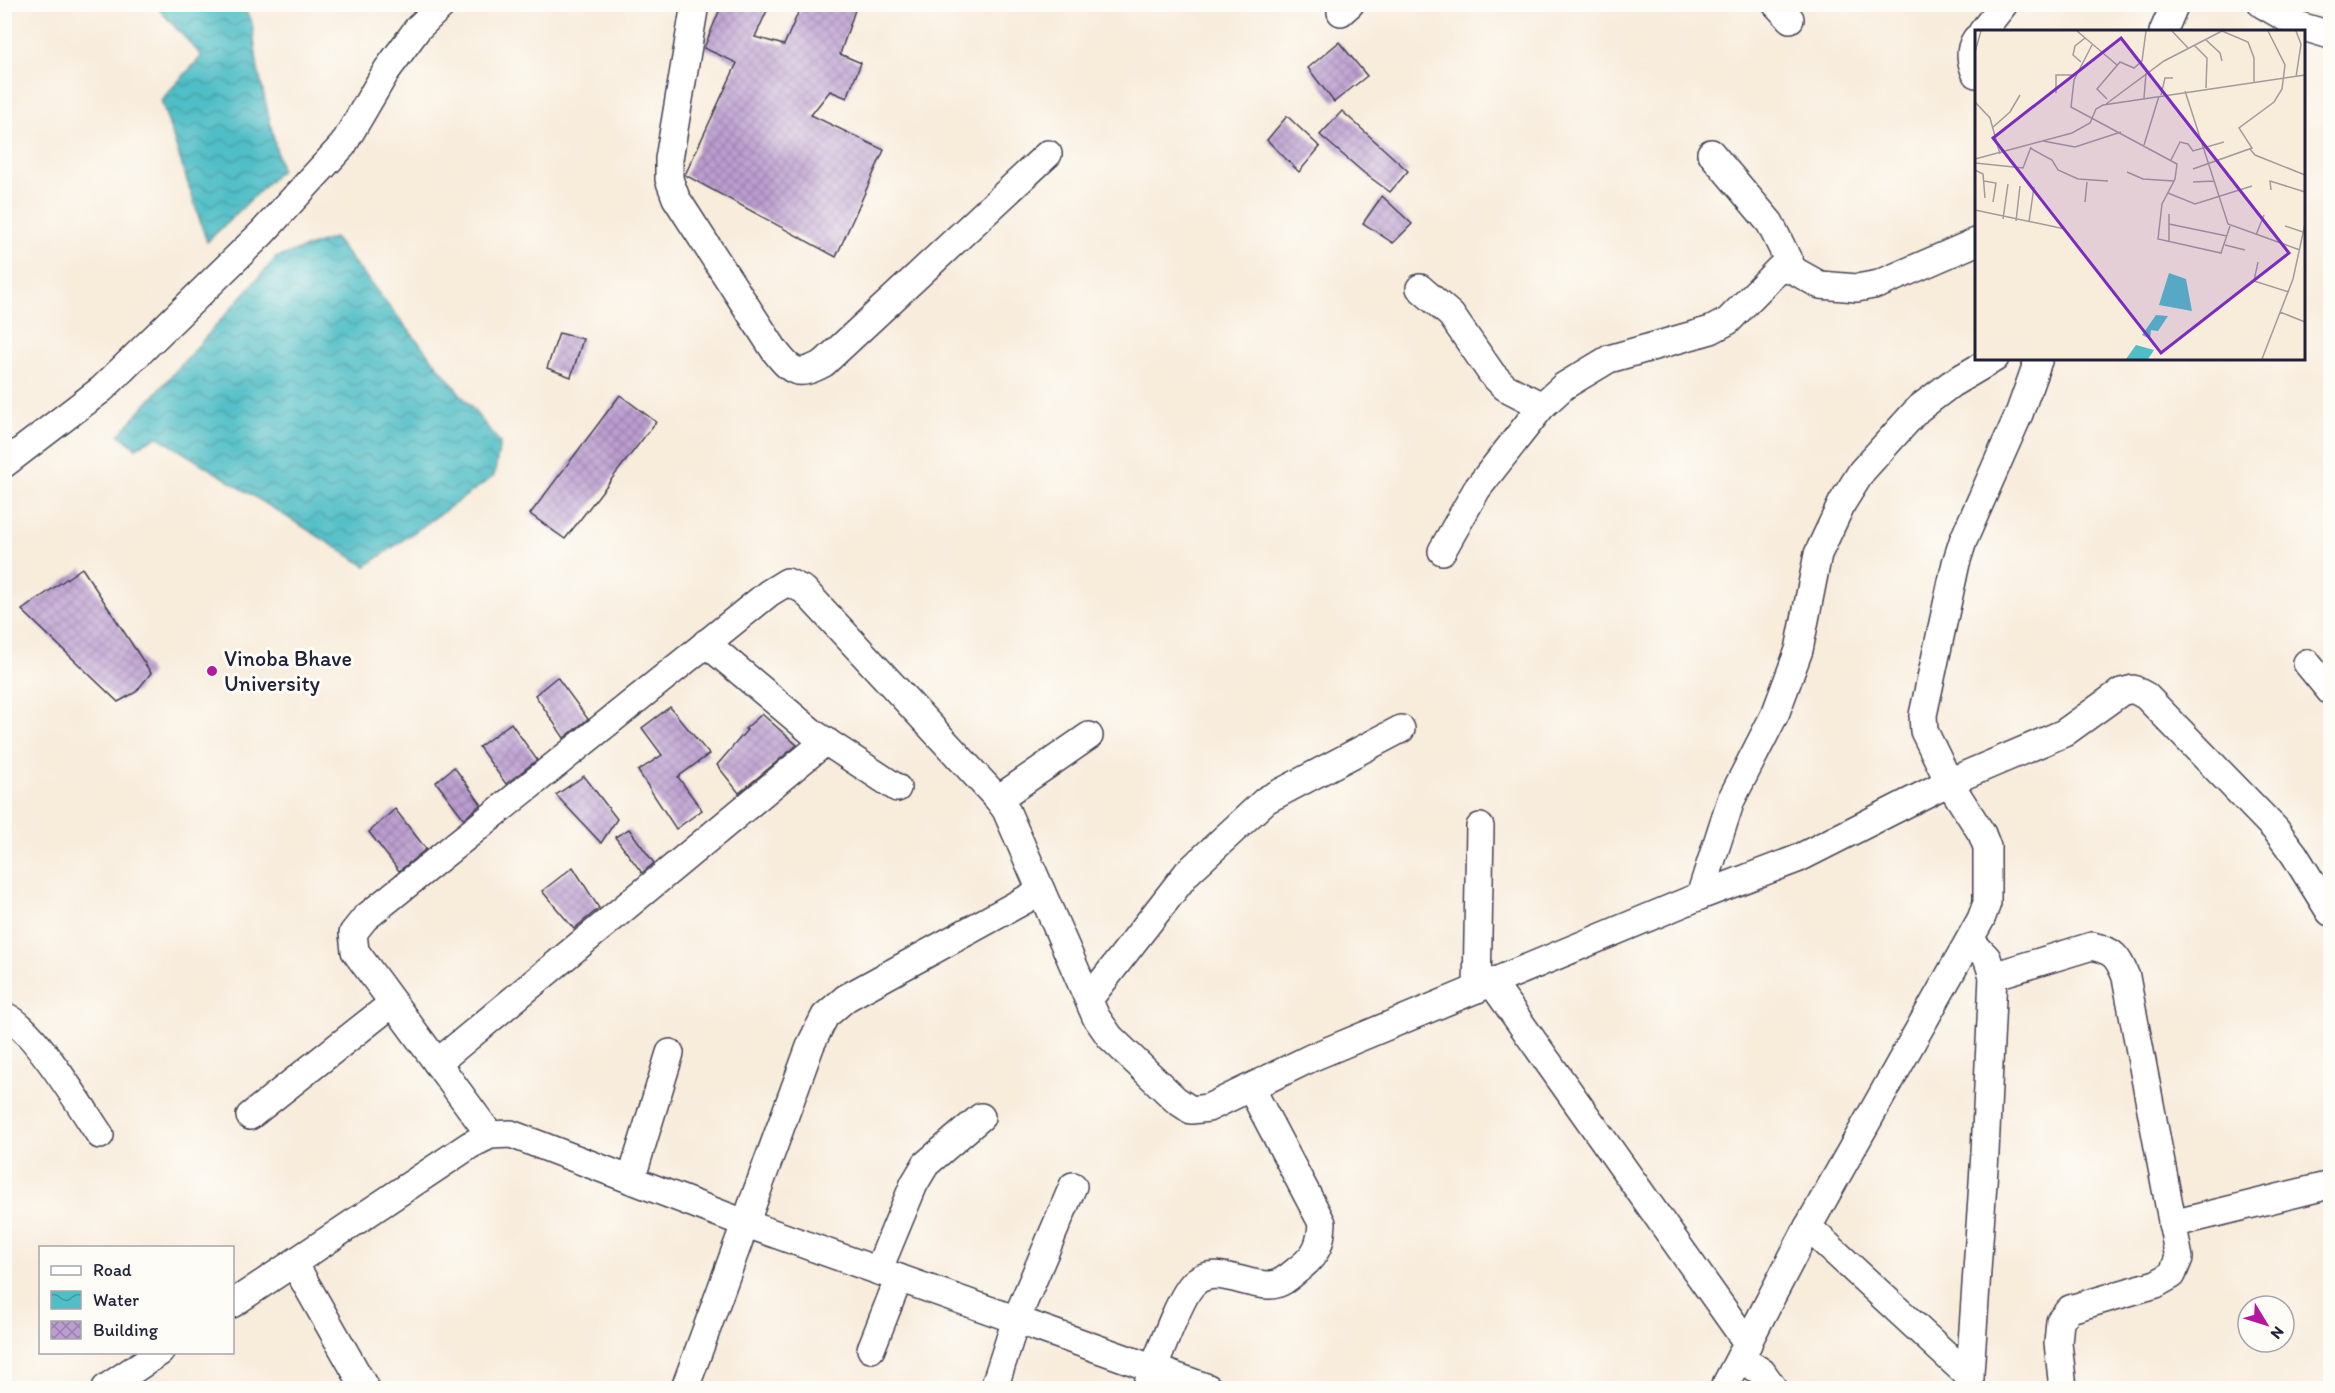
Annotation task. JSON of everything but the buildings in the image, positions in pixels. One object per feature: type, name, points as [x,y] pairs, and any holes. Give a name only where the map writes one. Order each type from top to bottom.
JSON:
[{"type":"street","points":[[4,464],[102,389],[284,209],[343,145],[387,70],[418,28],[443,4]]},
{"type":"street","points":[[695,4],[669,159],[669,179],[676,198],[775,351],[795,372],[809,371],[824,363],[1048,154]]},
{"type":"street","points":[[1984,30],[2004,4]]},
{"type":"street","points":[[2164,30],[2175,4]]},
{"type":"street","points":[[2262,4],[2300,26],[2331,35]]},
{"type":"street","points":[[1975,42],[1972,46],[1971,61],[1975,70]]},
{"type":"street","points":[[1711,153],[1770,223],[1793,270]]},
{"type":"street","points":[[1442,551],[1477,489],[1542,406],[1564,386],[1609,359],[1711,330],[1728,321],[1779,269],[1793,270],[1820,285],[1857,288],[1879,284],[1975,244]]},
{"type":"street","points":[[1420,288],[1451,315],[1492,374],[1505,387],[1542,406]]},
{"type":"street","points":[[1700,896],[1731,800],[1776,712],[1799,650],[1818,554],[1842,503],[1862,471],[1918,409],[1951,384],[1992,360]]},
{"type":"street","points":[[1725,1389],[1808,1227],[1970,940],[1987,903],[1988,847],[1949,782],[1924,731],[1923,715],[1956,562],[2019,414],[2038,360]]},
{"type":"street","points":[[490,1135],[355,951],[352,933],[706,643],[770,592],[787,582],[804,590],[998,799],[1006,810],[1096,1017],[1110,1037],[1176,1100],[1191,1110],[1208,1108],[1313,1057],[1700,896],[1797,859],[1949,782],[2064,733],[2121,692],[2133,689],[2146,696],[2276,830],[2327,895]]},
{"type":"street","points":[[706,643],[779,706],[826,741],[897,788]]},
{"type":"street","points":[[2307,663],[2331,691]]},
{"type":"street","points":[[1089,999],[1187,873],[1266,800],[1401,729]]},
{"type":"street","points":[[998,799],[1089,736]]},
{"type":"street","points":[[437,1063],[826,741]]},
{"type":"street","points":[[1480,826],[1484,986],[1773,1389]]},
{"type":"street","points":[[685,1389],[811,1044],[825,1017],[846,998],[1041,891]]},
{"type":"street","points":[[1969,1383],[1985,1153],[1993,976],[1987,958],[1970,940]]},
{"type":"street","points":[[1993,976],[2092,946],[2106,949],[2119,960],[2126,977],[2179,1258],[2172,1275],[2156,1284],[2070,1309],[2060,1321],[2058,1343],[2063,1389]]},
{"type":"street","points":[[250,1116],[393,1003]]},
{"type":"street","points":[[4,1016],[12,1018],[29,1034],[100,1135]]},
{"type":"street","points":[[631,1180],[670,1053]]},
{"type":"street","points":[[1150,1379],[1183,1299],[1194,1282],[1214,1275],[1271,1285],[1286,1280],[1310,1260],[1321,1242],[1322,1223],[1251,1088]]},
{"type":"street","points":[[871,1349],[888,1275],[914,1184],[926,1164],[981,1117]]},
{"type":"street","points":[[234,1303],[470,1145],[490,1135],[511,1134],[747,1224],[1016,1320],[1150,1379],[1208,1389]]},
{"type":"street","points":[[2172,1224],[2331,1185]]},
{"type":"street","points":[[994,1389],[1016,1320],[1072,1186]]},
{"type":"street","points":[[1808,1227],[1969,1383]]},
{"type":"street","points":[[294,1263],[365,1389]]},
{"type":"street","points":[[106,1389],[158,1354]]},
{"type":"water","points":[[155,5],[242,5],[252,23],[258,70],[281,170],[207,242],[161,100],[202,56]]},
{"type":"water","points":[[334,238],[500,443],[494,476],[366,566],[157,436],[136,448],[119,435],[276,258]]},
{"type":"place","name":"Vinoba Bhave University","points":[[212,671]]}]
